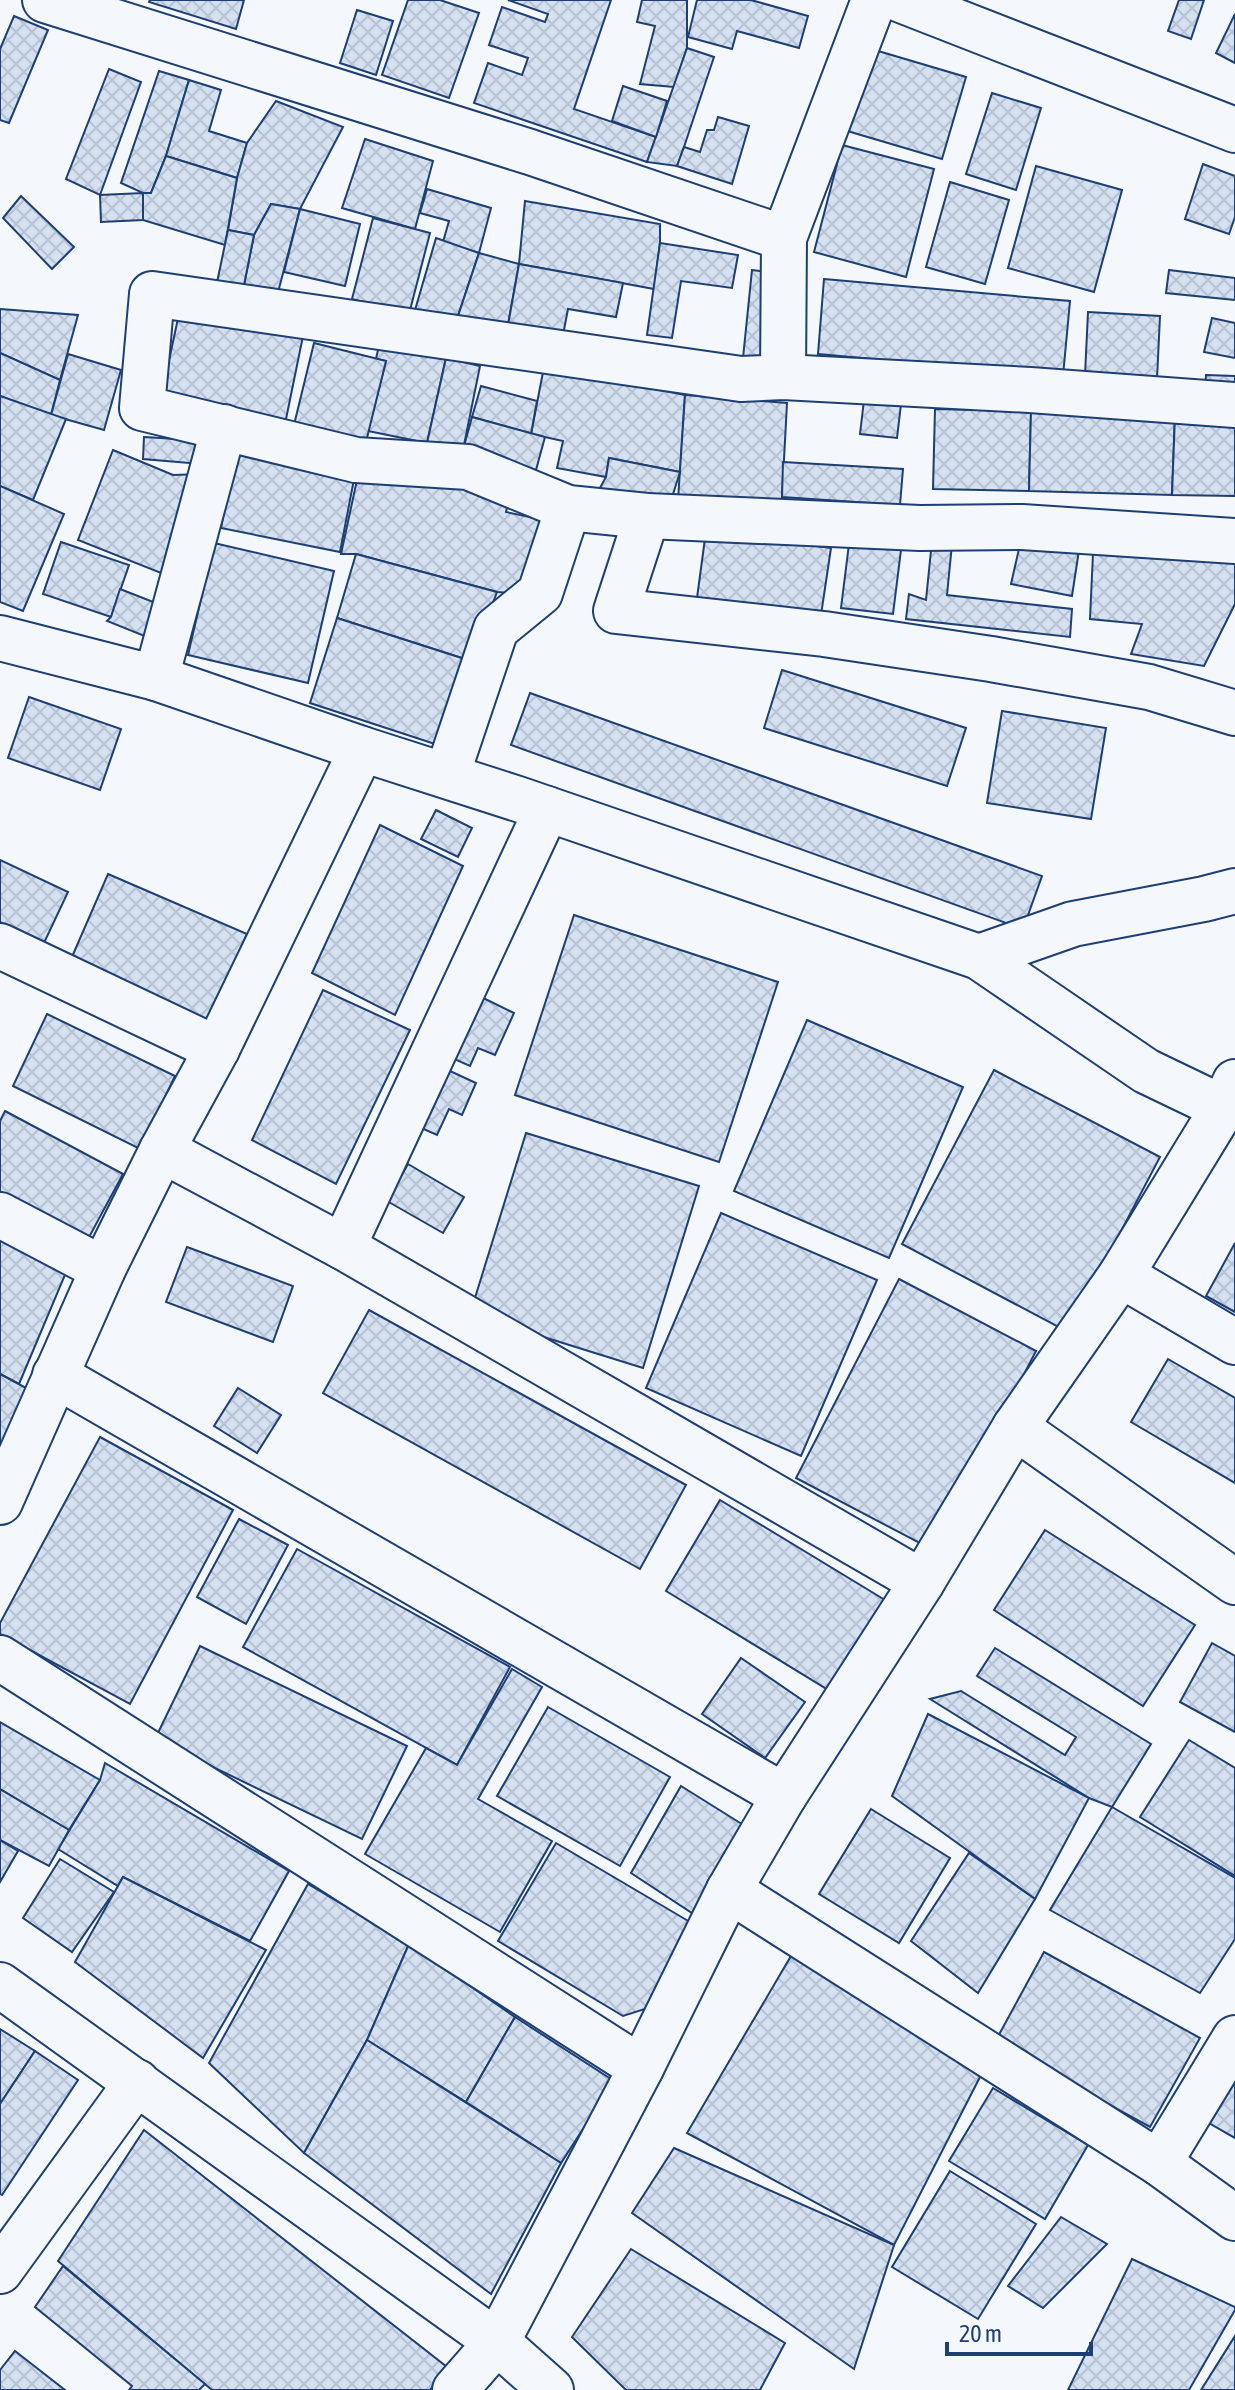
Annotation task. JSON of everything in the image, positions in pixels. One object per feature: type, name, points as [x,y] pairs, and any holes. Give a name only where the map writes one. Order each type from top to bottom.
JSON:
[{"type":"street","points":[[45,0],[530,152],[784,238]]},
{"type":"street","points":[[783,377],[784,238],[874,0]]},
{"type":"street","points":[[901,0],[1235,130]]},
{"type":"street","points":[[1235,405],[1030,390],[783,377],[741,379],[152,294],[142,408],[356,460],[468,467],[568,508],[647,516],[920,528],[1022,527],[1235,541]]},
{"type":"street","points":[[156,678],[224,427]]},
{"type":"street","points":[[447,775],[496,629],[540,593],[568,508]]},
{"type":"street","points":[[647,516],[616,611],[824,634],[991,659],[1149,687],[1235,713]]},
{"type":"street","points":[[0,638],[156,678],[979,957],[1146,1071],[1229,1095],[1121,1275],[1015,1427],[922,1582],[784,1796],[729,1890],[641,2068],[497,2342],[455,2390]]},
{"type":"street","points":[[0,1502],[103,1269],[217,1049],[362,749]]},
{"type":"street","points":[[343,1247],[547,809]]},
{"type":"street","points":[[979,957],[1073,924],[1235,891]]},
{"type":"street","points":[[0,946],[217,1049]]},
{"type":"street","points":[[162,1150],[343,1247],[922,1582]]},
{"type":"street","points":[[0,1215],[103,1269]]},
{"type":"street","points":[[1121,1275],[1235,1342]]},
{"type":"street","points":[[55,1375],[784,1796]]},
{"type":"street","points":[[1015,1427],[1235,1582]]},
{"type":"street","points":[[0,1658],[641,2068]]},
{"type":"street","points":[[729,1890],[1159,2163],[1235,2218]]},
{"type":"street","points":[[0,1985],[497,2342],[551,2390]]},
{"type":"street","points":[[1159,2163],[1235,2038]]},
{"type":"street","points":[[0,2271],[137,2082]]},
{"type":"building","points":[[150,0],[244,0],[236,29]]},
{"type":"building","points":[[408,0],[440,0],[479,13],[449,98],[382,75]]},
{"type":"building","points":[[508,0],[611,0],[574,109],[656,137],[647,162],[474,103],[488,63],[522,75],[528,58],[489,45],[502,7],[545,22],[548,14]]},
{"type":"building","points":[[642,0],[687,0],[687,48],[674,87],[640,84],[655,26],[637,22]]},
{"type":"building","points":[[697,0],[751,0],[808,16],[799,48],[737,31],[732,49],[688,37]]},
{"type":"building","points":[[1179,0],[1204,0],[1191,39],[1168,31]]},
{"type":"building","points":[[357,10],[393,21],[376,75],[340,63]]},
{"type":"building","points":[[1235,14],[1235,63],[1216,53]]},
{"type":"building","points":[[14,16],[48,30],[9,123],[0,120],[0,49]]},
{"type":"building","points":[[687,48],[714,57],[684,147],[677,166],[647,162]]},
{"type":"building","points":[[868,48],[966,77],[942,159],[844,130]]},
{"type":"building","points":[[109,69],[141,82],[100,195],[66,179]]},
{"type":"building","points":[[159,71],[189,80],[166,156],[151,193],[143,193],[121,183]]},
{"type":"building","points":[[189,80],[221,90],[209,131],[247,143],[237,178],[166,156]]},
{"type":"building","points":[[623,86],[667,101],[656,137],[612,121]]},
{"type":"building","points":[[992,93],[1041,108],[1016,190],[966,174]]},
{"type":"building","points":[[276,101],[343,127],[300,209],[271,204],[254,235],[228,230],[247,143]]},
{"type":"building","points":[[718,117],[749,126],[732,184],[677,166],[684,147],[700,152],[707,130],[714,130]]},
{"type":"building","points":[[365,139],[433,161],[415,229],[342,208]]},
{"type":"building","points":[[842,145],[934,169],[906,277],[814,252]]},
{"type":"building","points":[[166,156],[237,178],[225,245],[143,220],[143,193],[151,193]]},
{"type":"building","points":[[1203,164],[1235,176],[1235,217],[1229,234],[1185,219]]},
{"type":"building","points":[[1036,166],[1122,190],[1094,292],[1008,268]]},
{"type":"building","points":[[950,182],[1009,200],[985,284],[926,267]]},
{"type":"building","points":[[427,189],[491,208],[479,253],[443,242],[449,221],[420,213]]},
{"type":"building","points":[[143,193],[143,220],[101,222],[100,195]]},
{"type":"building","points":[[21,196],[74,247],[52,269],[3,218]]},
{"type":"building","points":[[525,201],[660,224],[654,289],[519,264]]},
{"type":"building","points":[[271,204],[300,209],[277,296],[244,285],[254,235]]},
{"type":"building","points":[[300,209],[360,224],[345,286],[284,272]]},
{"type":"building","points":[[373,218],[430,233],[409,314],[352,299]]},
{"type":"building","points":[[228,230],[254,235],[244,285],[215,292]]},
{"type":"building","points":[[436,238],[479,253],[458,316],[413,317]]},
{"type":"building","points":[[660,243],[738,255],[732,288],[681,281],[672,338],[647,335]]},
{"type":"building","points":[[479,253],[519,264],[508,325],[458,316]]},
{"type":"building","points":[[519,264],[623,283],[616,317],[568,309],[563,335],[508,325]]},
{"type":"building","points":[[752,270],[776,273],[768,361],[743,358]]},
{"type":"building","points":[[1169,270],[1235,278],[1235,300],[1166,293]]},
{"type":"building","points":[[824,279],[1070,301],[1063,376],[818,354]]},
{"type":"building","points":[[0,309],[78,315],[60,380],[0,353]]},
{"type":"building","points":[[180,309],[303,336],[285,424],[161,398]]},
{"type":"building","points":[[1088,312],[1160,316],[1157,379],[1085,375]]},
{"type":"building","points":[[1212,318],[1235,323],[1235,358],[1204,352]]},
{"type":"building","points":[[380,341],[446,358],[427,443],[368,431],[386,361],[376,359]]},
{"type":"building","points":[[314,343],[386,361],[364,450],[292,433]]},
{"type":"building","points":[[0,353],[60,380],[51,415],[0,396]]},
{"type":"building","points":[[68,354],[121,370],[104,430],[51,415]]},
{"type":"building","points":[[446,358],[480,366],[463,450],[427,443]]},
{"type":"building","points":[[544,367],[685,395],[680,472],[609,458],[606,477],[557,468],[563,441],[531,434]]},
{"type":"building","points":[[1206,375],[1235,376],[1235,395],[1205,394]]},
{"type":"building","points":[[481,386],[537,401],[531,434],[472,417]]},
{"type":"building","points":[[685,395],[787,403],[779,507],[678,500]]},
{"type":"building","points":[[0,396],[66,419],[33,500],[0,486]]},
{"type":"building","points":[[864,400],[901,404],[897,438],[860,434]]},
{"type":"building","points":[[935,409],[1031,411],[1029,491],[933,489]]},
{"type":"building","points":[[1031,411],[1175,415],[1172,495],[1029,491]]},
{"type":"building","points":[[1175,415],[1235,417],[1235,496],[1172,495]]},
{"type":"building","points":[[472,417],[545,437],[536,470],[463,450]]},
{"type":"building","points":[[144,437],[210,441],[201,464],[143,459]]},
{"type":"building","points":[[237,445],[356,469],[340,552],[221,528]]},
{"type":"building","points":[[113,450],[173,475],[201,474],[161,573],[78,540]]},
{"type":"building","points":[[609,458],[680,472],[668,510],[596,495],[606,477]]},
{"type":"building","points":[[783,462],[903,469],[900,505],[782,497]]},
{"type":"building","points":[[360,466],[509,498],[506,512],[549,521],[533,595],[497,592],[356,554],[341,554]]},
{"type":"building","points":[[0,486],[64,514],[23,611],[0,602]]},
{"type":"building","points":[[706,531],[831,548],[821,615],[697,598]]},
{"type":"building","points":[[850,536],[902,542],[893,614],[841,608]]},
{"type":"building","points":[[1021,540],[1079,550],[1072,596],[1011,584]]},
{"type":"building","points":[[932,541],[952,544],[947,595],[1072,609],[1070,637],[906,619],[909,594],[926,600]]},
{"type":"building","points":[[61,542],[129,565],[111,617],[43,594]]},
{"type":"building","points":[[214,543],[334,571],[308,683],[188,655]]},
{"type":"building","points":[[1093,553],[1235,562],[1235,604],[1204,666],[1131,654],[1142,624],[1090,619]]},
{"type":"building","points":[[356,554],[497,592],[471,661],[337,618]]},
{"type":"building","points":[[120,589],[161,605],[147,637],[107,621]]},
{"type":"building","points":[[337,618],[471,661],[444,747],[310,703]]},
{"type":"building","points":[[782,670],[966,728],[947,786],[764,728]]},
{"type":"building","points":[[530,693],[1042,876],[1023,929],[511,745]]},
{"type":"building","points":[[29,697],[121,729],[100,790],[8,758]]},
{"type":"building","points":[[1002,711],[1106,728],[1091,819],[987,803]]},
{"type":"building","points":[[436,810],[472,828],[458,857],[421,839]]},
{"type":"building","points":[[380,825],[463,866],[395,1015],[312,973]]},
{"type":"building","points":[[0,860],[68,892],[44,943],[0,922]]},
{"type":"building","points":[[108,874],[247,934],[207,1026],[68,966]]},
{"type":"building","points":[[574,915],[778,982],[719,1162],[515,1095]]},
{"type":"building","points":[[323,990],[410,1030],[336,1184],[252,1140]]},
{"type":"building","points":[[471,992],[514,1013],[495,1055],[478,1048],[470,1066],[443,1054]]},
{"type":"building","points":[[47,1014],[175,1076],[140,1149],[13,1086]]},
{"type":"building","points":[[807,1020],[963,1087],[889,1258],[734,1191]]},
{"type":"building","points":[[437,1065],[476,1083],[462,1115],[449,1109],[437,1135],[410,1123]]},
{"type":"building","points":[[994,1070],[1160,1157],[1068,1332],[902,1244]]},
{"type":"building","points":[[5,1111],[123,1174],[87,1241],[0,1195],[0,1121]]},
{"type":"building","points":[[526,1133],[699,1186],[643,1368],[470,1314]]},
{"type":"building","points":[[408,1164],[464,1197],[443,1233],[387,1201]]},
{"type":"building","points":[[721,1213],[877,1280],[801,1456],[646,1388]]},
{"type":"building","points":[[0,1237],[67,1270],[19,1384],[0,1374]]},
{"type":"building","points":[[1235,1243],[1235,1312],[1206,1296]]},
{"type":"building","points":[[187,1247],[293,1286],[273,1342],[166,1302]]},
{"type":"building","points":[[899,1279],[1036,1351],[933,1550],[796,1478]]},
{"type":"building","points":[[369,1310],[686,1485],[640,1569],[323,1393]]},
{"type":"building","points":[[1168,1359],[1235,1398],[1235,1483],[1131,1422]]},
{"type":"building","points":[[0,1374],[28,1389],[0,1459]]},
{"type":"building","points":[[238,1388],[281,1415],[257,1453],[214,1426]]},
{"type":"building","points":[[100,1437],[233,1510],[130,1704],[0,1634],[0,1623]]},
{"type":"building","points":[[720,1500],[885,1600],[830,1691],[666,1591]]},
{"type":"building","points":[[239,1519],[288,1545],[246,1624],[197,1597]]},
{"type":"building","points":[[1045,1530],[1195,1625],[1143,1706],[994,1610]]},
{"type":"building","points":[[297,1549],[510,1667],[457,1765],[243,1647]]},
{"type":"building","points":[[1212,1643],[1235,1656],[1235,1732],[1180,1702]]},
{"type":"building","points":[[200,1646],[407,1746],[362,1839],[155,1739]]},
{"type":"building","points":[[995,1648],[1151,1744],[1112,1807],[1089,1798],[930,1699],[961,1691],[1065,1755],[1076,1737],[977,1676]]},
{"type":"building","points":[[741,1658],[805,1702],[765,1758],[702,1714]]},
{"type":"building","points":[[512,1669],[542,1687],[478,1799],[552,1841],[500,1932],[365,1854],[426,1748],[457,1765]]},
{"type":"building","points":[[548,1707],[670,1777],[620,1866],[497,1796]]},
{"type":"building","points":[[928,1714],[1089,1798],[1035,1899],[892,1796]]},
{"type":"building","points":[[0,1722],[100,1780],[69,1830],[0,1789]]},
{"type":"building","points":[[1189,1740],[1235,1768],[1235,1876],[1140,1817]]},
{"type":"building","points":[[105,1763],[289,1871],[250,1941],[123,1877],[118,1886],[58,1849],[100,1780]]},
{"type":"building","points":[[681,1786],[745,1826],[692,1913],[631,1873]]},
{"type":"building","points":[[0,1789],[69,1830],[49,1866],[0,1840]]},
{"type":"building","points":[[1112,1807],[1235,1878],[1235,1939],[1200,1993],[1050,1910]]},
{"type":"building","points":[[871,1809],[950,1858],[899,1943],[819,1894]]},
{"type":"building","points":[[0,1840],[18,1851],[0,1882]]},
{"type":"building","points":[[556,1843],[695,1925],[645,2009],[623,2016],[498,1941]]},
{"type":"building","points":[[969,1853],[1035,1899],[978,1993],[911,1941]]},
{"type":"building","points":[[60,1859],[114,1892],[72,1952],[23,1918]]},
{"type":"building","points":[[123,1877],[266,1950],[203,2058],[75,1962]]},
{"type":"building","points":[[308,1884],[409,1944],[367,2040],[304,2153],[209,2063]]},
{"type":"building","points":[[409,1944],[515,2017],[466,2102],[367,2040]]},
{"type":"building","points":[[1044,1952],[1200,2038],[1150,2127],[995,2042]]},
{"type":"building","points":[[791,1956],[981,2075],[894,2245],[687,2133]]},
{"type":"building","points":[[515,2017],[614,2081],[561,2163],[466,2102]]},
{"type":"building","points":[[0,2029],[35,2051],[0,2104]]},
{"type":"building","points":[[367,2040],[561,2163],[491,2294],[304,2153]]},
{"type":"building","points":[[35,2051],[78,2080],[2,2195],[0,2104]]},
{"type":"building","points":[[1235,2075],[1235,2138],[1207,2122]]},
{"type":"building","points":[[993,2088],[1088,2145],[1045,2219],[949,2161]]},
{"type":"building","points":[[144,2130],[447,2367],[430,2390],[212,2390],[58,2261]]},
{"type":"building","points":[[674,2148],[894,2245],[854,2369],[632,2213]]},
{"type":"building","points":[[950,2171],[1036,2224],[978,2319],[892,2267]]},
{"type":"building","points":[[1061,2217],[1107,2244],[1043,2308],[1008,2286]]},
{"type":"building","points":[[631,2249],[785,2343],[760,2390],[626,2390],[572,2337]]},
{"type":"building","points":[[1132,2259],[1235,2307],[1235,2310],[1189,2390],[1068,2390]]},
{"type":"building","points":[[63,2266],[205,2384],[199,2390],[129,2390],[132,2386],[35,2307]]},
{"type":"building","points":[[1235,2336],[1235,2390],[1201,2390]]},
{"type":"building","points":[[15,2351],[65,2390],[0,2390],[0,2370]]}]
